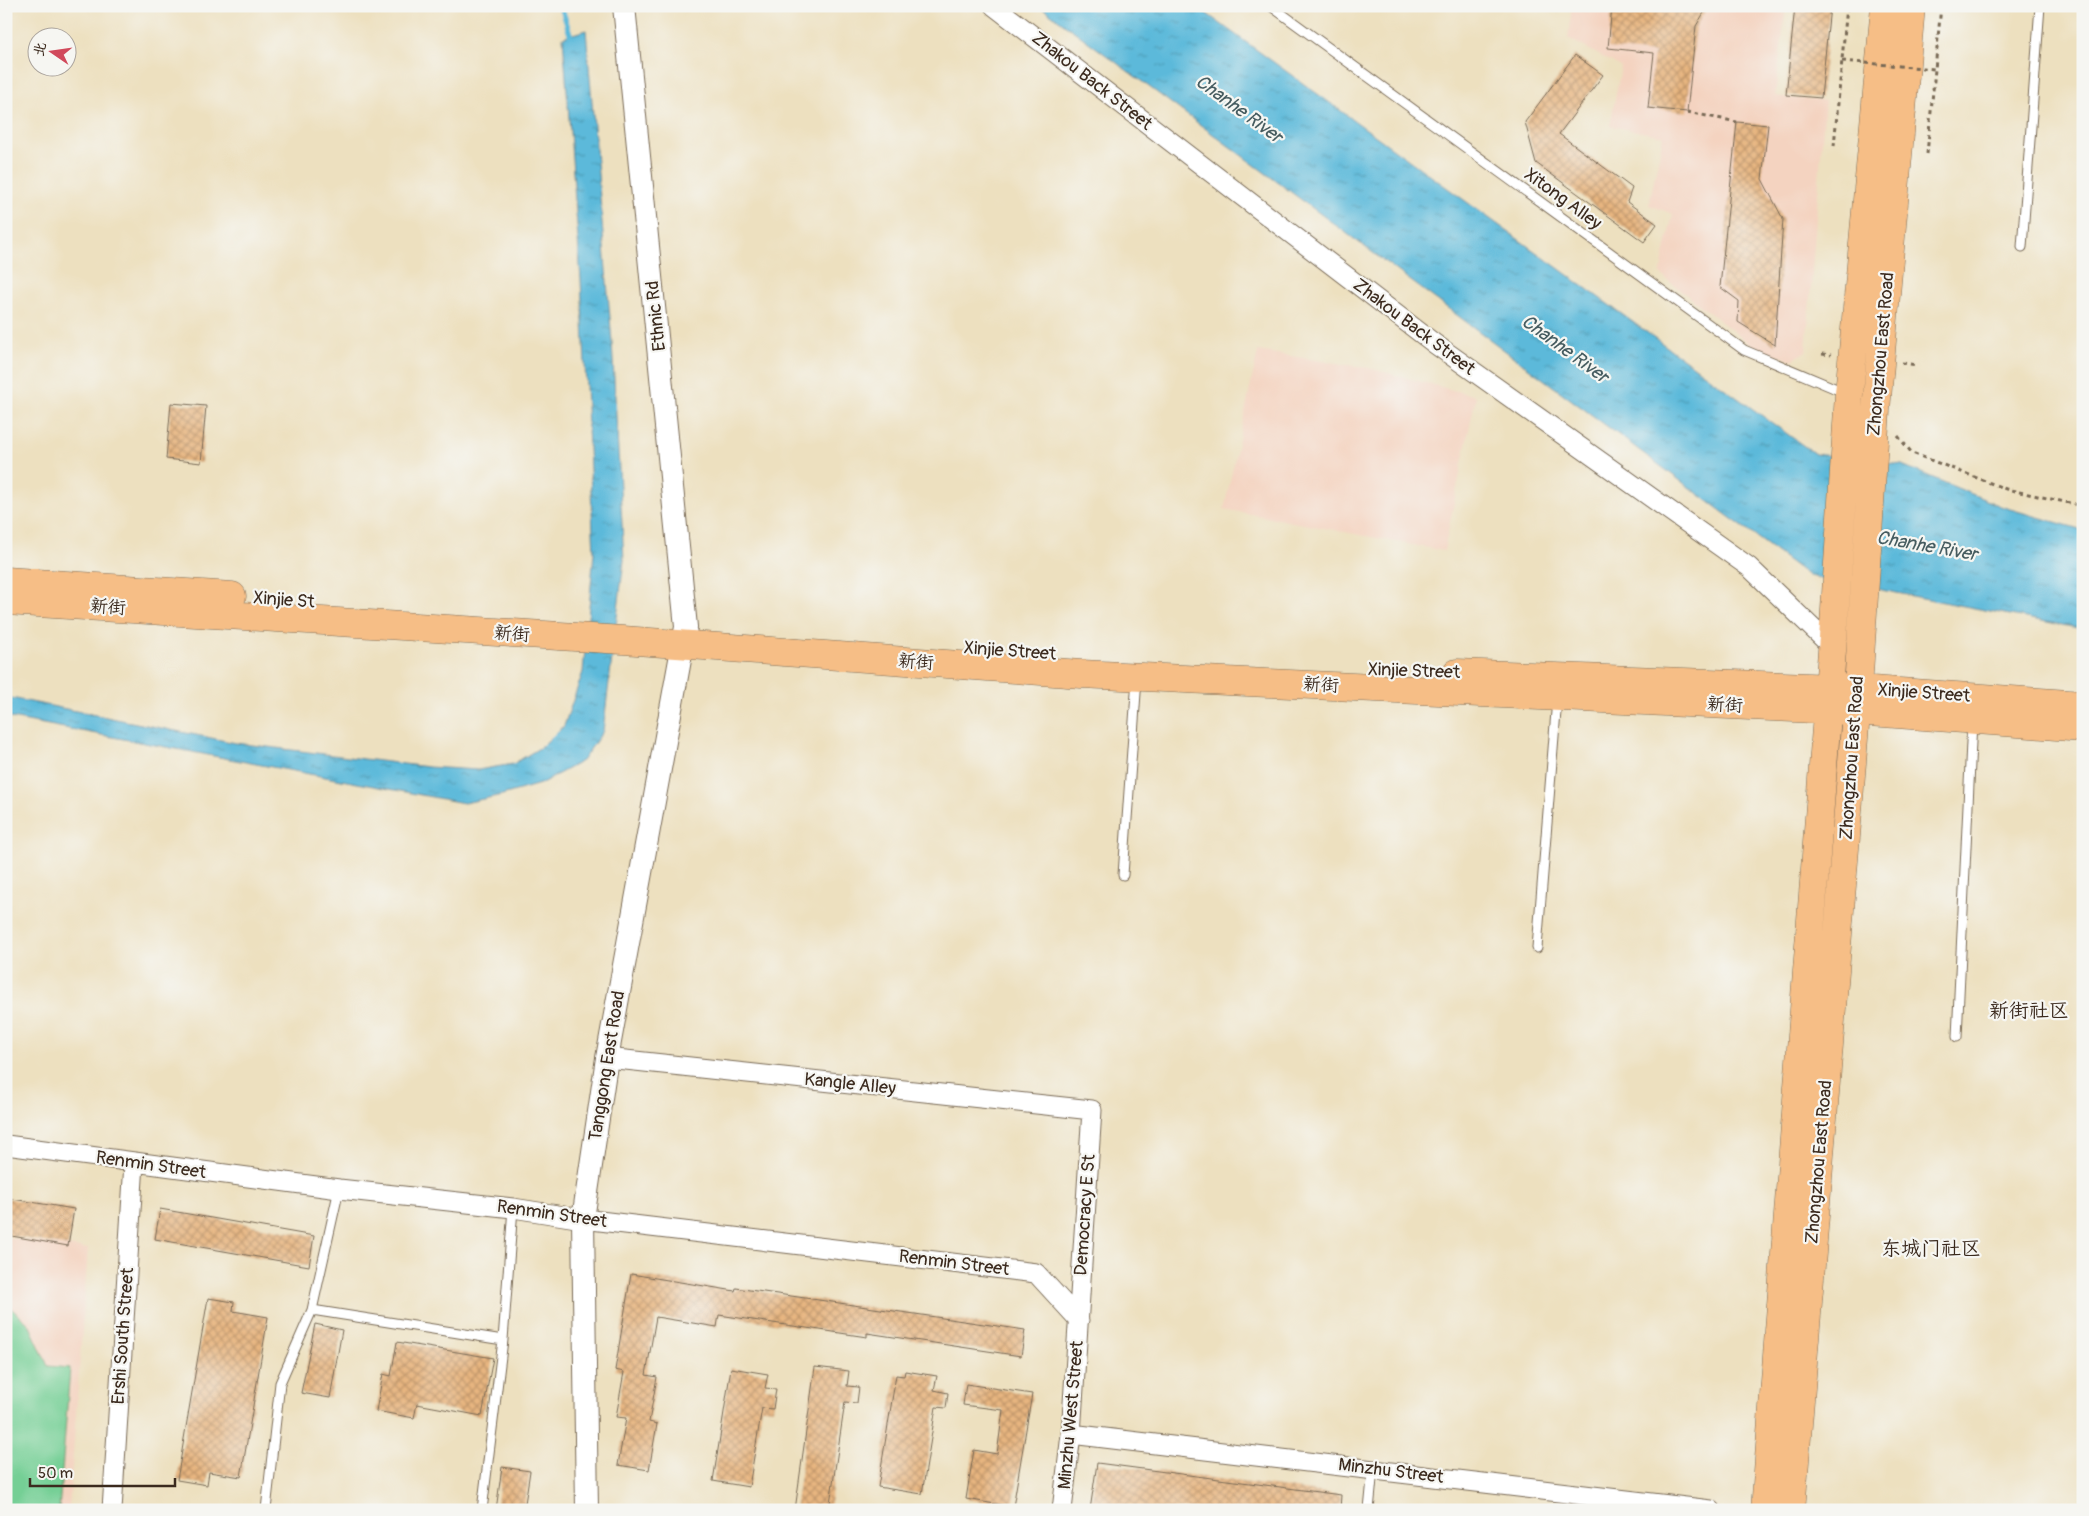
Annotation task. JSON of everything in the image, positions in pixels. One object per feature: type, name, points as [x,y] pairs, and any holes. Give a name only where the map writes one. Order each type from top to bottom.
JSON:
[{"type":"main road","name":"Zhongzhou East Road","points":[[1791,1510],[1857,700],[1842,632],[1849,394],[1885,6]]},
{"type":"main road","name":"Zhongzhou East Road","points":[[1765,1510],[1828,699],[1842,632],[1876,410],[1911,6]]},
{"type":"main road","name":"Xinjie St","points":[[6,581],[561,628]]},
{"type":"main road","name":"新街","points":[[6,601],[625,632]]},
{"type":"main road","name":"Xinjie Street","points":[[625,632],[1133,659],[1972,708],[2083,705]]},
{"type":"main road","name":"新街","points":[[684,636],[1137,676],[1558,696],[1828,699]]},
{"type":"main road","points":[[1972,708],[2083,728]]},
{"type":"street","name":"Ethnic Rd","points":[[624,6],[684,636]]},
{"type":"street","name":"Zhakou Back Street","points":[[994,6],[1435,344],[1842,632]]},
{"type":"street","name":"Tanggong East Road","points":[[587,1510],[583,1219],[607,1058],[684,636]]},
{"type":"street","name":"Kangle Alley","points":[[607,1058],[1092,1110]]},
{"type":"street","name":"Democracy E St","points":[[1079,1320],[1092,1110]]},
{"type":"street","name":"Renmin Street","points":[[6,1145],[339,1189],[513,1208],[583,1219],[1036,1273],[1079,1320]]},
{"type":"street","name":"Ershi South Street","points":[[112,1510],[134,1163]]},
{"type":"street","name":"Minzhu West Street","points":[[1062,1510],[1071,1434],[1079,1320]]},
{"type":"street","name":"Minzhu Street","points":[[1071,1434],[1373,1468],[1711,1510]]},
{"type":"lane","name":"Xitong Alley","points":[[1271,6],[1744,350],[1849,394]]},
{"type":"lane","points":[[2022,247],[2040,6]]},
{"type":"lane","points":[[1123,875],[1137,676]]},
{"type":"lane","points":[[1537,948],[1558,696]]},
{"type":"lane","points":[[1957,1037],[1972,708]]},
{"type":"lane","points":[[266,1510],[280,1383],[312,1310],[339,1189]]},
{"type":"lane","points":[[482,1510],[503,1340],[513,1208]]},
{"type":"lane","points":[[312,1310],[503,1340]]},
{"type":"lane","points":[[1369,1510],[1373,1468]]},
{"type":"path","points":[[1834,146],[1847,6]]},
{"type":"path","points":[[1927,154],[1942,6]]},
{"type":"path","points":[[1842,61],[1936,69]]},
{"type":"path","points":[[1687,112],[1737,122]]},
{"type":"path","points":[[1876,410],[1912,453],[2006,489],[2083,506]]},
{"type":"shaded area","points":[[1572,6],[1786,6],[1775,96],[1825,101],[1806,351],[1792,360],[1756,349],[1660,274],[1673,214],[1649,205],[1663,136],[1610,126],[1621,67],[1568,38]]},
{"type":"shaded area","points":[[1258,351],[1368,368],[1476,396],[1444,551],[1224,509]]},
{"type":"shaded area","points":[[6,1237],[88,1249],[69,1510],[6,1510]]},
{"type":"green space","points":[[6,1304],[29,1324],[48,1366],[70,1368],[59,1510],[6,1510]]},
{"type":"water","name":"Chanhe River","points":[[1040,6],[1196,6],[1815,454],[1902,465],[2003,507],[2083,530],[2083,629],[1809,576]]},
{"type":"water","points":[[586,30],[612,342],[624,560],[603,731],[582,761],[540,784],[464,803],[6,717],[6,697],[236,743],[428,767],[478,770],[513,764],[541,747],[564,726],[583,672],[594,553],[581,280],[563,37]]},
{"type":"building","points":[[1612,6],[1708,6],[1696,26],[1687,112],[1648,108],[1654,53],[1608,48]]},
{"type":"building","points":[[1795,6],[1830,6],[1821,98],[1786,95]]},
{"type":"building","points":[[1575,55],[1603,75],[1559,134],[1632,188],[1627,202],[1657,224],[1644,242],[1536,163],[1525,122]]},
{"type":"building","points":[[1737,122],[1768,125],[1762,179],[1783,219],[1775,345],[1738,322],[1739,301],[1720,287]]},
{"type":"building","points":[[171,403],[206,406],[201,463],[166,459]]},
{"type":"building","points":[[6,1198],[74,1209],[68,1246],[6,1235]]},
{"type":"building","points":[[160,1209],[314,1236],[309,1266],[155,1239]]},
{"type":"building","points":[[631,1274],[735,1291],[736,1288],[1025,1330],[1021,1356],[867,1333],[867,1337],[719,1315],[717,1327],[656,1317],[646,1375],[657,1377],[649,1422],[657,1424],[649,1470],[618,1465],[626,1418],[616,1417],[624,1372],[615,1370]]},
{"type":"building","points":[[208,1298],[234,1302],[233,1311],[268,1317],[241,1477],[209,1472],[207,1485],[177,1480]]},
{"type":"building","points":[[315,1324],[342,1330],[330,1398],[301,1393]]},
{"type":"building","points":[[397,1342],[493,1358],[482,1416],[417,1404],[414,1418],[376,1411],[383,1374],[391,1376]]},
{"type":"building","points":[[815,1367],[849,1371],[847,1386],[859,1387],[857,1403],[845,1402],[829,1510],[795,1510]]},
{"type":"building","points":[[731,1368],[768,1374],[765,1388],[776,1389],[773,1409],[762,1408],[749,1487],[713,1481]]},
{"type":"building","points":[[905,1371],[937,1376],[934,1390],[948,1393],[946,1408],[936,1407],[922,1494],[878,1487],[896,1375],[904,1376]]},
{"type":"building","points":[[966,1384],[1032,1394],[1013,1507],[966,1499],[974,1450],[997,1454],[1003,1410],[963,1405]]},
{"type":"building","points":[[1097,1463],[1341,1495],[1340,1510],[1090,1510]]},
{"type":"building","points":[[502,1467],[530,1471],[524,1510],[496,1510]]},
{"type":"waterway","points":[[561,6],[572,40]]},
{"type":"district","name":"新街社区","points":[[2029,1010]]},
{"type":"district","name":"东城门社区","points":[[1931,1248]]}]
